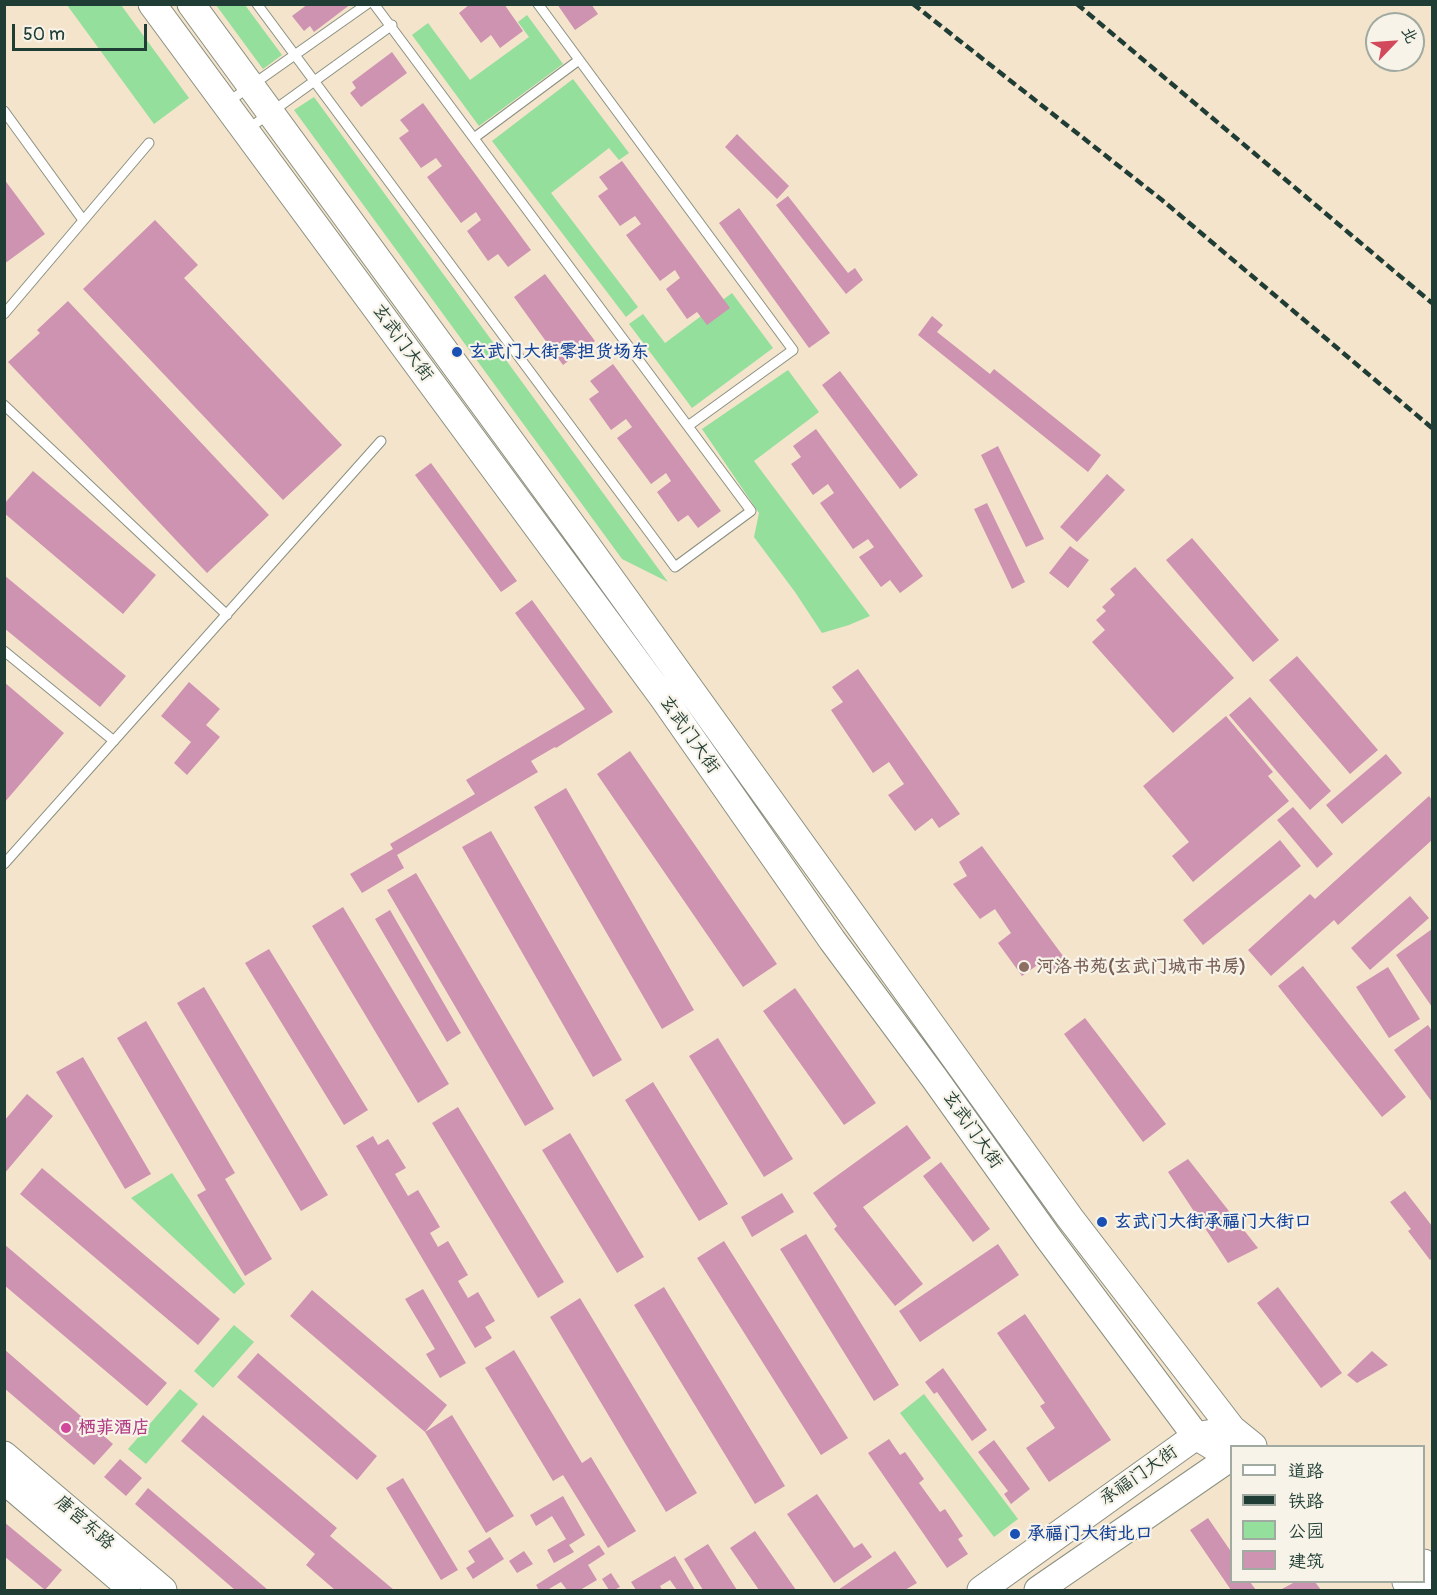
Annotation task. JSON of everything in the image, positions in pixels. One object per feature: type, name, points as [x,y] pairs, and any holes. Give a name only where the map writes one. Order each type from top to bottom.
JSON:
[{"type":"main road","name":"玄武门大街","points":[[152,4],[664,699],[832,940],[936,1079],[1049,1239],[1196,1436],[1230,1456]]},
{"type":"main road","name":"玄武门大街","points":[[191,4],[585,543],[1232,1441],[1249,1445]]},
{"type":"main road","name":"承福门大街","points":[[981,1590],[1196,1436],[1232,1441]]},
{"type":"main road","name":"唐宫东路","points":[[4,1455],[163,1590]]},
{"type":"main road","name":"承福门大街","points":[[1038,1590],[1230,1458]]},
{"type":"main road","name":"唐宫东路","points":[[4,1480],[134,1590]]},
{"type":"lane","points":[[257,4],[675,567],[750,511],[374,4]]},
{"type":"lane","points":[[226,104],[367,4]]},
{"type":"lane","points":[[538,4],[793,350],[688,426]]},
{"type":"lane","points":[[246,131],[391,25]]},
{"type":"lane","points":[[474,138],[579,60]]},
{"type":"lane","points":[[4,111],[84,220]]},
{"type":"lane","points":[[4,314],[149,143]]},
{"type":"lane","points":[[4,405],[227,615]]},
{"type":"lane","points":[[4,864],[381,441]]},
{"type":"lane","points":[[4,651],[114,741]]},
{"type":"green space","points":[[67,5],[121,5],[189,98],[154,124]]},
{"type":"green space","points":[[216,5],[245,5],[282,55],[263,69]]},
{"type":"green space","points":[[527,15],[563,64],[479,126],[412,35],[428,23],[470,80],[529,37],[518,22]]},
{"type":"green space","points":[[573,79],[629,153],[619,160],[609,148],[551,193],[638,307],[626,317],[492,141]]},
{"type":"green space","points":[[314,97],[668,582],[622,559],[294,110]]},
{"type":"green space","points":[[732,293],[773,348],[692,408],[629,324],[643,314],[665,343]]},
{"type":"green space","points":[[788,370],[819,412],[754,461],[870,616],[822,633],[754,537],[759,513],[702,429]]},
{"type":"green space","points":[[172,1173],[245,1284],[234,1294],[131,1198]]},
{"type":"green space","points":[[234,1325],[254,1342],[213,1388],[194,1371]]},
{"type":"green space","points":[[180,1389],[198,1404],[146,1464],[128,1449]]},
{"type":"green space","points":[[924,1394],[1018,1519],[994,1537],[900,1413]]},
{"type":"building","points":[[308,4],[351,4],[314,32],[310,26],[304,31],[292,16]]},
{"type":"building","points":[[470,4],[504,4],[523,31],[500,48],[491,35],[481,43],[459,13]]},
{"type":"building","points":[[557,4],[591,4],[598,14],[575,30]]},
{"type":"building","points":[[392,52],[407,73],[361,107],[350,93],[356,88],[352,82]]},
{"type":"building","points":[[423,103],[531,250],[508,267],[498,254],[488,261],[467,231],[481,220],[476,212],[461,223],[427,177],[442,166],[436,158],[421,168],[399,138],[409,131],[400,120]]},
{"type":"building","points":[[737,134],[789,186],[777,199],[725,147]]},
{"type":"building","points":[[622,161],[730,308],[707,325],[697,312],[687,319],[666,289],[680,278],[675,270],[660,281],[626,235],[641,224],[635,216],[620,226],[598,196],[608,189],[599,177]]},
{"type":"building","points":[[4,179],[45,234],[4,264]]},
{"type":"building","points":[[788,196],[848,273],[855,268],[863,280],[846,294],[776,205]]},
{"type":"building","points":[[739,208],[830,333],[809,348],[719,223]]},
{"type":"building","points":[[155,220],[198,265],[184,278],[342,445],[283,500],[83,289]]},
{"type":"building","points":[[545,274],[595,341],[563,365],[514,297]]},
{"type":"building","points":[[68,301],[269,515],[207,573],[8,362],[40,333],[37,330]]},
{"type":"building","points":[[932,316],[943,325],[937,332],[990,374],[994,369],[1101,455],[1088,472],[918,335]]},
{"type":"building","points":[[613,364],[721,511],[698,528],[688,515],[678,522],[657,492],[671,481],[666,473],[651,484],[617,438],[632,427],[626,419],[611,430],[589,399],[599,392],[590,381]]},
{"type":"building","points":[[840,371],[918,475],[900,489],[822,385]]},
{"type":"building","points":[[816,429],[923,576],[900,593],[890,580],[881,587],[859,557],[874,547],[868,539],[853,549],[820,503],[834,493],[828,484],[813,495],[791,464],[801,457],[793,446]]},
{"type":"building","points":[[998,446],[1044,539],[1026,547],[981,455]]},
{"type":"building","points":[[431,463],[517,581],[501,592],[415,475]]},
{"type":"building","points":[[33,471],[156,575],[123,614],[4,513],[4,504]]},
{"type":"building","points":[[1107,474],[1125,490],[1077,542],[1060,527]]},
{"type":"building","points":[[987,503],[1025,582],[1012,589],[974,509]]},
{"type":"building","points":[[1192,538],[1279,640],[1253,662],[1166,560]]},
{"type":"building","points":[[1070,546],[1089,560],[1068,588],[1049,573]]},
{"type":"building","points":[[1135,567],[1234,678],[1173,733],[1092,642],[1105,630],[1096,620],[1106,611],[1102,607],[1115,595],[1110,589]]},
{"type":"building","points":[[4,575],[126,676],[100,707],[4,628]]},
{"type":"building","points":[[532,600],[613,712],[531,761],[538,772],[397,855],[404,868],[362,893],[350,874],[393,849],[390,844],[475,794],[466,780],[585,709],[515,613]]},
{"type":"building","points":[[1297,656],[1378,750],[1350,774],[1269,680]]},
{"type":"building","points":[[858,669],[960,814],[939,828],[932,818],[915,831],[888,795],[904,784],[889,762],[873,773],[831,710],[843,702],[832,687]]},
{"type":"building","points":[[4,682],[64,733],[4,803]]},
{"type":"building","points":[[189,682],[220,709],[206,725],[220,737],[187,775],[174,763],[191,742],[161,716]]},
{"type":"building","points":[[1250,697],[1331,791],[1310,810],[1229,715]]},
{"type":"building","points":[[1226,716],[1273,772],[1268,776],[1289,801],[1193,882],[1172,856],[1189,842],[1143,786]]},
{"type":"building","points":[[630,751],[777,964],[743,987],[597,774]]},
{"type":"building","points":[[1386,754],[1402,773],[1342,824],[1326,805]]},
{"type":"building","points":[[566,788],[694,1010],[662,1029],[534,807]]},
{"type":"building","points":[[1429,796],[1432,800],[1432,840],[1338,925],[1334,920],[1271,976],[1248,950],[1310,894],[1315,899]]},
{"type":"building","points":[[1293,807],[1333,854],[1317,868],[1277,820]]},
{"type":"building","points":[[491,831],[622,1060],[593,1077],[462,847]]},
{"type":"building","points":[[1280,840],[1301,866],[1203,945],[1183,920]]},
{"type":"building","points":[[982,846],[1066,960],[1047,975],[1039,964],[1022,976],[998,943],[1011,933],[995,909],[980,919],[953,884],[967,876],[959,862]]},
{"type":"building","points":[[416,873],[554,1109],[525,1126],[387,890]]},
{"type":"building","points":[[1410,896],[1429,918],[1370,970],[1351,948]]},
{"type":"building","points":[[343,907],[449,1084],[418,1103],[312,926]]},
{"type":"building","points":[[390,910],[461,1033],[447,1042],[375,919]]},
{"type":"building","points":[[1432,929],[1432,1007],[1396,955]]},
{"type":"building","points":[[269,949],[368,1110],[344,1125],[245,963]]},
{"type":"building","points":[[1303,966],[1406,1097],[1382,1117],[1278,986]]},
{"type":"building","points":[[1388,967],[1420,1019],[1389,1038],[1356,987]]},
{"type":"building","points":[[204,987],[328,1195],[301,1211],[177,1003]]},
{"type":"building","points":[[795,988],[876,1103],[844,1125],[763,1011]]},
{"type":"building","points":[[1085,1018],[1166,1124],[1143,1142],[1064,1034]]},
{"type":"building","points":[[146,1021],[235,1173],[225,1179],[272,1259],[245,1276],[197,1195],[206,1190],[117,1038]]},
{"type":"building","points":[[1428,1025],[1432,1031],[1432,1102],[1394,1050]]},
{"type":"building","points":[[718,1038],[793,1159],[764,1177],[689,1056]]},
{"type":"building","points":[[83,1057],[151,1174],[125,1189],[56,1072]]},
{"type":"building","points":[[653,1082],[728,1204],[699,1221],[625,1100]]},
{"type":"building","points":[[27,1094],[53,1116],[4,1174],[4,1121]]},
{"type":"building","points":[[458,1107],[564,1282],[538,1298],[432,1123]]},
{"type":"building","points":[[907,1125],[931,1158],[863,1207],[923,1284],[895,1306],[834,1229],[837,1226],[813,1193]]},
{"type":"building","points":[[570,1133],[644,1257],[617,1273],[542,1150]]},
{"type":"building","points":[[373,1136],[378,1145],[388,1139],[406,1168],[395,1174],[408,1196],[418,1190],[440,1227],[430,1233],[438,1247],[448,1241],[468,1275],[458,1281],[468,1298],[478,1292],[495,1321],[485,1327],[492,1338],[475,1348],[356,1146]]},
{"type":"building","points":[[1188,1159],[1258,1248],[1228,1263],[1168,1172]]},
{"type":"building","points":[[941,1162],[990,1229],[973,1242],[923,1176]]},
{"type":"building","points":[[42,1168],[220,1319],[198,1345],[20,1194]]},
{"type":"building","points":[[1405,1191],[1432,1226],[1432,1258],[1430,1260],[1408,1231],[1411,1229],[1390,1202]]},
{"type":"building","points":[[782,1193],[794,1212],[752,1237],[741,1217]]},
{"type":"building","points":[[806,1234],[899,1385],[874,1401],[780,1249]]},
{"type":"building","points":[[724,1241],[848,1438],[821,1455],[697,1258]]},
{"type":"building","points":[[4,1244],[167,1383],[147,1406],[4,1285]]},
{"type":"building","points":[[998,1244],[1019,1275],[920,1342],[899,1311]]},
{"type":"building","points":[[664,1287],[785,1486],[755,1504],[634,1305]]},
{"type":"building","points":[[1278,1287],[1342,1373],[1321,1388],[1257,1303]]},
{"type":"building","points":[[423,1289],[466,1363],[440,1378],[426,1354],[435,1349],[405,1299]]},
{"type":"building","points":[[312,1290],[447,1405],[425,1432],[290,1316]]},
{"type":"building","points":[[580,1298],[697,1493],[666,1512],[550,1317]]},
{"type":"building","points":[[1025,1314],[1111,1440],[1049,1482],[1026,1448],[1055,1428],[1040,1406],[1045,1403],[997,1333]]},
{"type":"building","points":[[4,1349],[113,1444],[94,1465],[4,1388]]},
{"type":"building","points":[[514,1350],[582,1463],[591,1457],[636,1531],[608,1548],[563,1475],[553,1481],[485,1368]]},
{"type":"building","points":[[1372,1351],[1388,1365],[1357,1383],[1347,1375]]},
{"type":"building","points":[[258,1353],[377,1456],[357,1480],[237,1377]]},
{"type":"building","points":[[943,1368],[987,1430],[972,1441],[937,1392],[934,1394],[925,1382]]},
{"type":"building","points":[[203,1415],[337,1528],[330,1536],[394,1590],[335,1590],[306,1565],[315,1554],[181,1441]]},
{"type":"building","points":[[452,1415],[514,1516],[486,1533],[425,1432]]},
{"type":"building","points":[[889,1439],[900,1455],[905,1452],[924,1479],[919,1483],[940,1512],[945,1509],[963,1536],[958,1539],[968,1554],[947,1568],[868,1453]]},
{"type":"building","points":[[994,1440],[1030,1489],[1011,1504],[1004,1494],[1008,1491],[978,1452]]},
{"type":"building","points":[[120,1459],[142,1478],[126,1496],[104,1477]]},
{"type":"building","points":[[403,1478],[458,1570],[441,1580],[386,1488]]},
{"type":"building","points":[[148,1488],[268,1590],[235,1590],[135,1504]]},
{"type":"building","points":[[817,1494],[854,1548],[862,1543],[872,1557],[834,1583],[787,1514]]},
{"type":"building","points":[[563,1496],[585,1535],[569,1545],[574,1552],[554,1563],[547,1550],[566,1539],[552,1516],[536,1526],[530,1515]]},
{"type":"building","points":[[1208,1518],[1230,1550],[1230,1583],[1251,1583],[1256,1590],[1231,1590],[1190,1530]]},
{"type":"building","points":[[4,1522],[62,1570],[45,1590],[4,1556]]},
{"type":"building","points":[[755,1531],[796,1590],[759,1590],[730,1548]]},
{"type":"building","points":[[490,1537],[504,1559],[473,1579],[466,1568],[475,1562],[468,1551]]},
{"type":"building","points":[[708,1544],[737,1590],[703,1590],[684,1559]]},
{"type":"building","points":[[599,1545],[605,1554],[588,1565],[597,1580],[580,1590],[567,1590],[561,1582],[547,1590],[539,1590],[536,1585]]},
{"type":"building","points":[[524,1551],[533,1564],[517,1573],[509,1561]]},
{"type":"building","points":[[895,1551],[917,1583],[905,1590],[838,1590]]},
{"type":"building","points":[[675,1556],[695,1590],[677,1590],[670,1580],[660,1586],[662,1590],[636,1590],[631,1582]]},
{"type":"building","points":[[611,1573],[620,1587],[614,1590],[609,1590],[602,1579]]},
{"type":"building","points":[[1293,1583],[1316,1583],[1321,1590],[1280,1590]]},
{"type":"railway","points":[[913,4],[1162,200],[1432,428]]},
{"type":"railway","points":[[1077,4],[1432,303]]},
{"type":"place","name":"玄武门大街零担货场东","points":[[457,352]]},
{"type":"place","name":"河洛书苑(玄武门城市书房)","points":[[1024,967]]},
{"type":"place","name":"玄武门大街承福门大街口","points":[[1102,1222]]},
{"type":"place","name":"栖菲酒店","points":[[66,1428]]},
{"type":"place","name":"承福门大街北口","points":[[1015,1534]]}]
